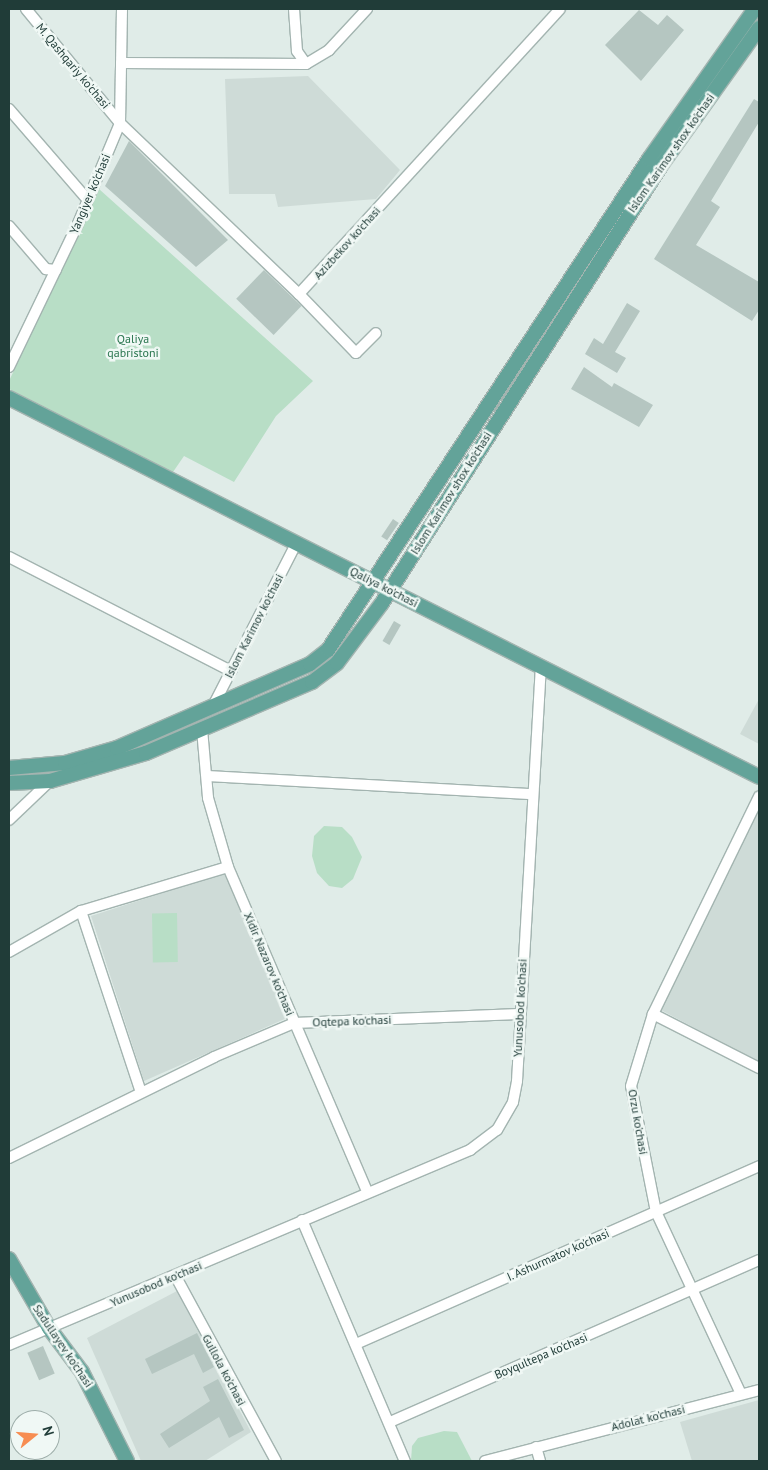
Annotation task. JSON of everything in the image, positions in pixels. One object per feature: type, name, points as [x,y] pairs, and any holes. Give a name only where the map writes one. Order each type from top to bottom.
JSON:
[{"type":"main road","name":"Islom Karimov shox ko'chasi","points":[[9,776],[84,759],[212,708],[320,657],[375,582],[755,9]]},
{"type":"main road","name":"Islom Karimov shox ko'chasi","points":[[9,776],[50,781],[116,764],[202,729],[321,676],[352,647],[390,590],[632,197],[759,28]]},
{"type":"main road","name":"Qaliya ko'chasi","points":[[9,398],[759,777]]},
{"type":"main road","name":"Sadullayev ko'chasi","points":[[9,1260],[49,1328],[82,1372],[127,1461]]},
{"type":"street","name":"M. Qashqariy ko'chasi","points":[[26,9],[120,123]]},
{"type":"street","name":"Yangiyer ko'chasi","points":[[9,367],[56,270],[120,123],[122,9]]},
{"type":"street","points":[[294,9],[296,51],[306,64]]},
{"type":"street","points":[[121,63],[306,64],[329,50],[367,9]]},
{"type":"street","name":"Azizbekov ko'chasi","points":[[299,294],[560,9]]},
{"type":"street","points":[[9,109],[86,198]]},
{"type":"street","points":[[120,123],[299,294],[356,353],[376,333]]},
{"type":"street","points":[[9,226],[46,269],[56,270]]},
{"type":"street","name":"Islom Karimov ko'chasi","points":[[212,708],[296,544]]},
{"type":"street","points":[[9,557],[231,671]]},
{"type":"street","name":"Yunusobod ko'chasi","points":[[9,1345],[176,1277],[367,1191],[470,1150],[497,1130],[516,1092],[519,1014],[541,666]]},
{"type":"street","name":"Xidir Nazarov ko'chasi","points":[[202,729],[208,776],[208,798],[228,867],[367,1191]]},
{"type":"street","points":[[208,776],[533,794]]},
{"type":"street","points":[[9,820],[50,781]]},
{"type":"street","name":"Orzu ko'chasi","points":[[742,1394],[656,1212],[631,1086],[652,1014],[759,797]]},
{"type":"street","points":[[9,952],[81,912],[228,867]]},
{"type":"street","points":[[81,912],[141,1092]]},
{"type":"street","name":"Oqtepa ko'chasi","points":[[9,1158],[141,1092],[294,1023],[519,1014]]},
{"type":"street","points":[[652,1014],[759,1068]]},
{"type":"street","name":"I. Ashurmatov ko'chasi","points":[[356,1344],[759,1166]]},
{"type":"street","points":[[302,1220],[390,1422],[404,1461]]},
{"type":"street","name":"Boyqultepa ko'chasi","points":[[390,1422],[759,1260]]},
{"type":"street","name":"Gullola ko'chasi","points":[[176,1277],[276,1461]]},
{"type":"street","name":"Adolat ko'chasi","points":[[485,1461],[759,1390]]},
{"type":"street","points":[[536,1447],[540,1461]]},
{"type":"shaded area","points":[[308,76],[400,170],[376,199],[278,207],[275,194],[229,194],[225,79]]},
{"type":"shaded area","points":[[759,699],[759,744],[740,734]]},
{"type":"shaded area","points":[[759,807],[759,1062],[659,1009]]},
{"type":"shaded area","points":[[225,873],[287,1018],[144,1081],[91,916]]},
{"type":"shaded area","points":[[177,1291],[251,1432],[205,1461],[141,1461],[87,1338]]},
{"type":"shaded area","points":[[759,1400],[759,1461],[692,1461],[680,1422]]},
{"type":"green space","name":"Qaliya qabristoni","points":[[99,189],[313,381],[276,416],[234,482],[184,456],[173,472],[9,389],[9,381]]},
{"type":"green space","points":[[324,826],[342,827],[352,837],[362,857],[353,879],[342,888],[329,886],[317,873],[312,856],[314,836]]},
{"type":"green space","points":[[152,913],[177,913],[178,962],[153,962]]},
{"type":"green space","points":[[444,1431],[457,1432],[472,1461],[411,1461],[412,1446],[418,1438]]},
{"type":"building","points":[[639,10],[658,25],[667,15],[684,30],[641,81],[605,45]]},
{"type":"building","points":[[754,99],[759,102],[759,122],[711,201],[720,207],[696,245],[759,282],[759,310],[752,321],[654,259]]},
{"type":"building","points":[[129,141],[228,240],[196,267],[105,186]]},
{"type":"building","points":[[264,270],[301,306],[274,335],[236,299]]},
{"type":"building","points":[[627,303],[640,311],[615,352],[626,358],[617,373],[585,354],[594,338],[603,344]]},
{"type":"building","points":[[584,367],[612,387],[614,383],[653,405],[639,427],[571,389]]},
{"type":"building","points":[[393,519],[399,523],[387,540],[381,536]]},
{"type":"building","points":[[394,621],[401,625],[389,645],[382,641]]},
{"type":"building","points":[[197,1333],[214,1367],[203,1373],[194,1354],[152,1374],[145,1359]]},
{"type":"building","points":[[43,1346],[55,1374],[39,1380],[27,1353]]},
{"type":"building","points":[[218,1379],[244,1430],[229,1438],[219,1417],[169,1448],[160,1434],[210,1401],[203,1387]]}]
